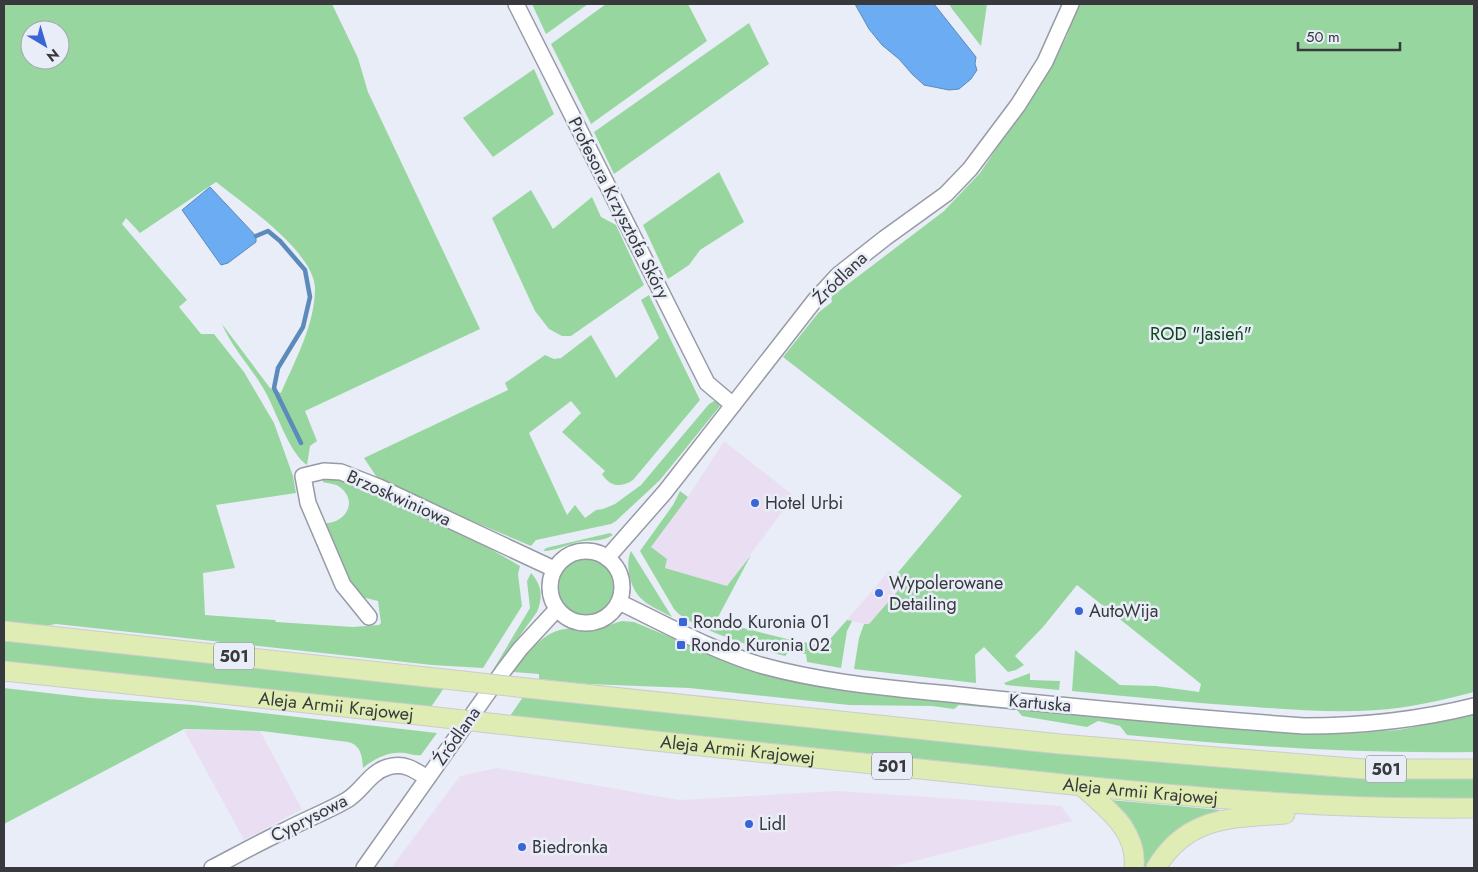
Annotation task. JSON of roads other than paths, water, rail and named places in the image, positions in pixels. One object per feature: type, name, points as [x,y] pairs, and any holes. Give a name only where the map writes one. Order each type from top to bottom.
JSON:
[{"type":"main road","name":"501","points":[[4,631],[1060,744],[1364,769],[1474,769]]},
{"type":"main road","name":"Aleja Armii Krajowej","points":[[4,671],[1083,787],[1336,807],[1474,808]]},
{"type":"main road","points":[[1083,787],[1114,814],[1129,834],[1135,861],[1134,868]]},
{"type":"main road","points":[[1156,868],[1169,850],[1182,839],[1200,827],[1220,820],[1336,807]]},
{"type":"street","name":"Profesora Krzysztofa Skóry","points":[[516,4],[707,383],[733,405]]},
{"type":"street","name":"Źródlana","points":[[608,558],[665,492],[815,300],[838,275],[884,238],[946,194],[970,169],[1018,105],[1045,62],[1071,4]]},
{"type":"street","name":"Brzoskwiniowa","points":[[369,617],[343,585],[308,503],[303,476],[324,471],[341,472],[379,487],[554,569]]},
{"type":"street","points":[[588,551],[608,558],[620,573],[622,593],[619,602],[607,616],[599,621],[581,623],[572,620],[557,609],[550,590],[554,569],[560,561],[569,555],[588,551]]},
{"type":"street","name":"Kartuska","points":[[619,602],[724,652],[792,673],[846,684],[1304,726],[1342,726],[1409,720],[1474,706]]},
{"type":"street","name":"Źródlana","points":[[364,868],[504,670],[520,649],[557,609]]},
{"type":"street","name":"Cyprysowa","points":[[212,868],[350,798],[383,768],[403,765],[415,769],[427,778]]},
{"type":"water","points":[[855,4],[934,4],[976,57],[975,64],[977,70],[971,79],[959,89],[949,90],[924,85],[899,59],[882,45],[869,29]]},
{"type":"water","points":[[210,187],[256,236],[256,242],[228,263],[221,265],[182,210]]},
{"type":"waterway","points":[[256,236],[268,231],[280,241],[305,270],[310,297],[303,327],[278,368],[274,388],[301,443]]},
{"type":"place","name":"Hotel Urbi","points":[[755,503]]},
{"type":"place","name":"Wypolerowane Detailing","points":[[879,593]]},
{"type":"place","name":"AutoWija","points":[[1079,611]]},
{"type":"place","name":"Rondo Kuronia 01","points":[[683,622]]},
{"type":"place","name":"Rondo Kuronia 02","points":[[681,645]]},
{"type":"place","name":"Lidl","points":[[749,824]]},
{"type":"place","name":"Biedronka","points":[[522,847]]},
{"type":"park label","name":"ROD \"Jasień\"","points":[[1201,334]]}]
